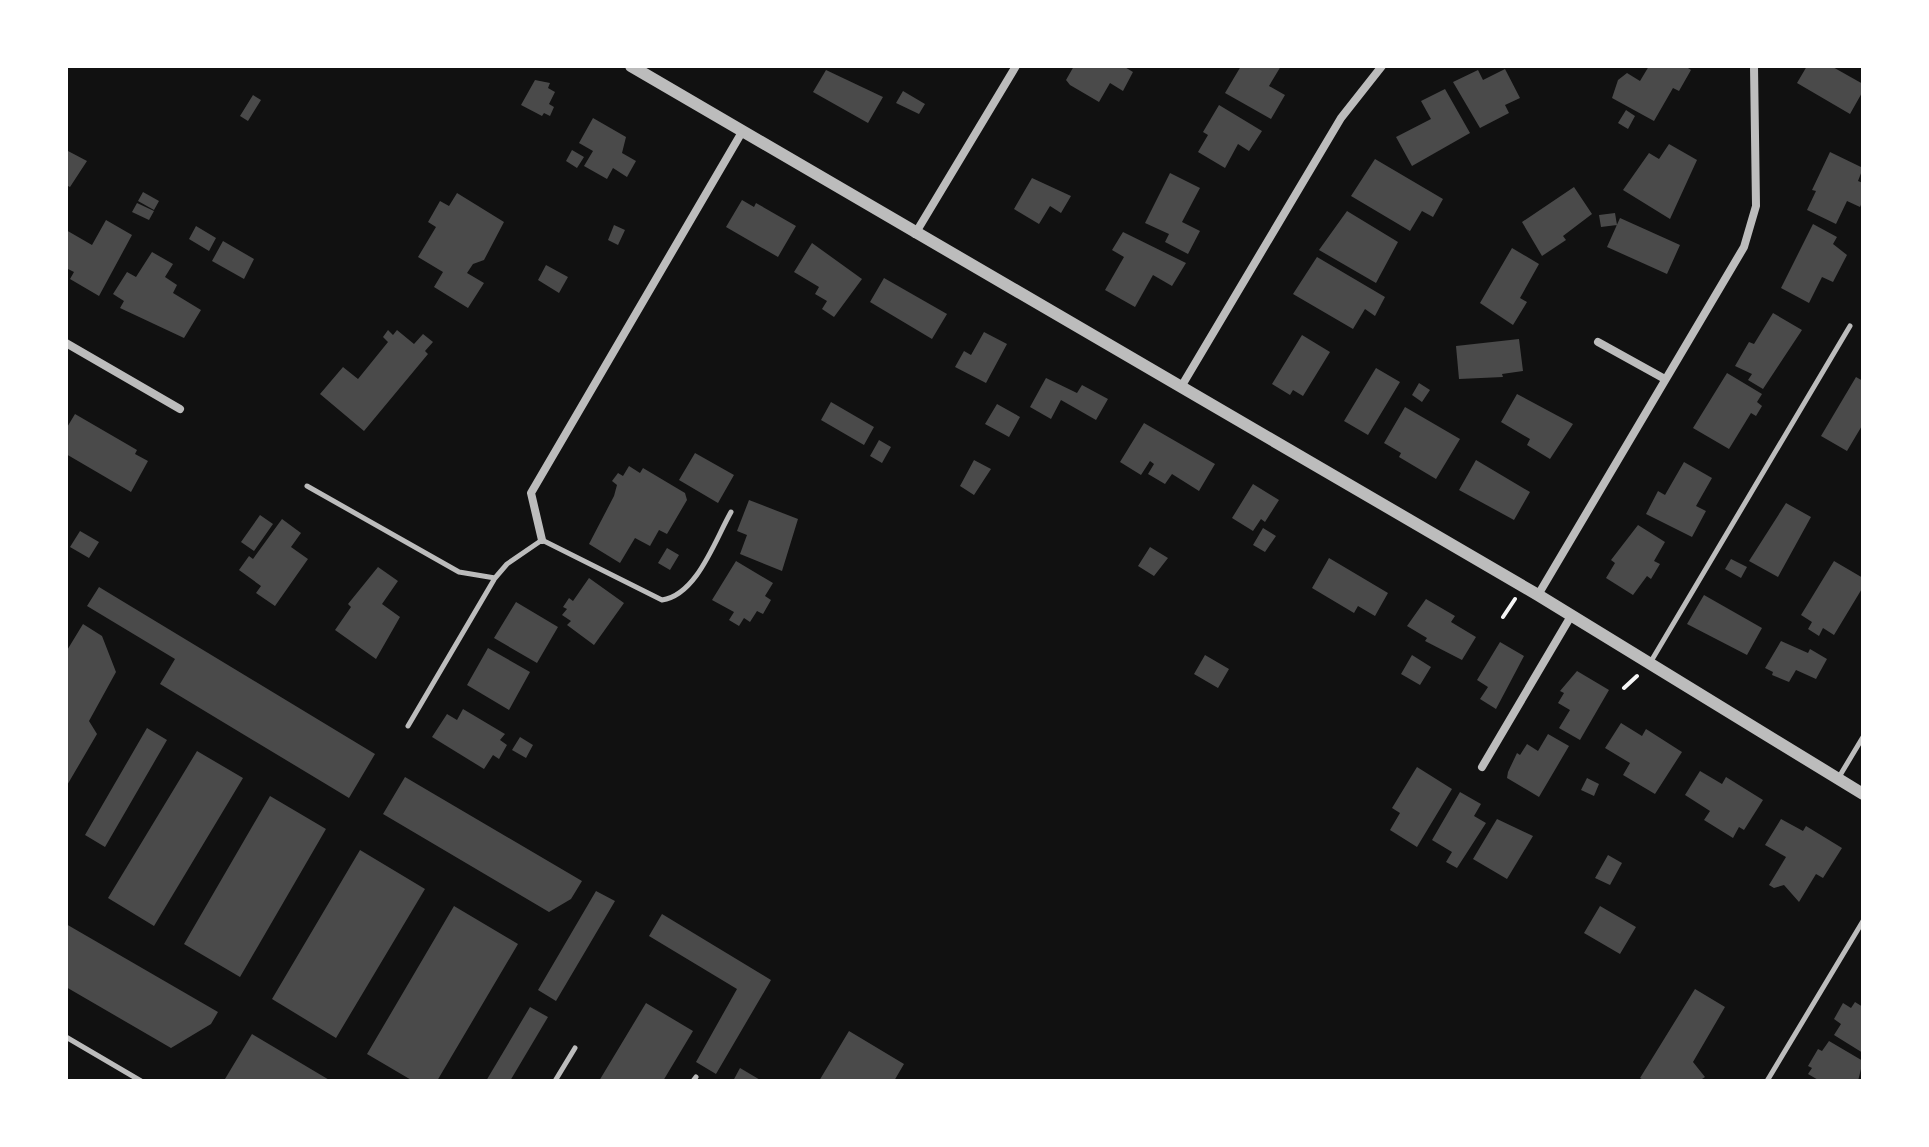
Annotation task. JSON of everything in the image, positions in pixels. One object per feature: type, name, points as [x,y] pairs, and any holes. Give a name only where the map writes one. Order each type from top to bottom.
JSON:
[{"type":"street","points":[[631,66],[1538,595],[1863,794]]},
{"type":"street","points":[[915,234],[1016,66]]},
{"type":"street","points":[[1181,387],[1341,118],[1382,66]]},
{"type":"street","points":[[1538,595],[1663,378],[1744,247],[1756,206],[1754,66]]},
{"type":"street","points":[[542,540],[531,493],[742,132]]},
{"type":"street","points":[[1598,342],[1663,378]]},
{"type":"street","points":[[66,343],[180,409]]},
{"type":"street","points":[[1482,767],[1571,616]]},
{"type":"lane","points":[[1650,664],[1850,326]]},
{"type":"lane","points":[[307,486],[459,572],[495,578]]},
{"type":"lane","points":[[408,726],[495,578],[507,564],[542,540],[662,600],[676,598],[694,577],[731,512]]},
{"type":"lane","points":[[1837,779],[1863,737]]},
{"type":"lane","points":[[1767,1081],[1863,921]]},
{"type":"lane","points":[[66,1037],[141,1081]]},
{"type":"lane","points":[[555,1081],[575,1048]]},
{"type":"building","points":[[1074,66],[1123,66],[1133,72],[1123,91],[1110,83],[1099,102],[1066,80]]},
{"type":"building","points":[[1241,66],[1281,66],[1269,86],[1285,95],[1271,119],[1225,93]]},
{"type":"building","points":[[1649,66],[1685,66],[1691,70],[1679,91],[1673,88],[1654,121],[1612,98],[1618,80],[1627,73],[1640,81]]},
{"type":"building","points":[[1807,66],[1831,66],[1863,84],[1863,91],[1850,114],[1797,83]]},
{"type":"building","points":[[1505,69],[1520,98],[1505,105],[1509,113],[1480,128],[1453,82],[1478,70],[1483,80]]},
{"type":"building","points":[[826,70],[883,97],[868,123],[813,92]]},
{"type":"building","points":[[535,80],[550,83],[548,88],[555,92],[549,104],[554,107],[550,116],[544,113],[542,116],[521,105]]},
{"type":"building","points":[[1445,89],[1470,133],[1412,166],[1396,137],[1431,119],[1421,101]]},
{"type":"building","points":[[903,91],[925,104],[919,114],[896,103]]},
{"type":"building","points":[[253,95],[261,100],[248,121],[240,116]]},
{"type":"building","points":[[1219,105],[1262,131],[1249,151],[1238,144],[1225,168],[1198,152],[1208,135],[1203,132]]},
{"type":"building","points":[[1626,110],[1635,116],[1628,129],[1618,123]]},
{"type":"building","points":[[593,118],[626,137],[622,153],[636,161],[627,177],[613,168],[607,179],[584,166],[593,151],[579,143]]},
{"type":"building","points":[[1669,144],[1697,160],[1670,219],[1623,190],[1649,153],[1659,159]]},
{"type":"building","points":[[572,150],[584,157],[577,168],[566,161]]},
{"type":"building","points":[[68,151],[87,161],[70,187],[66,185]]},
{"type":"building","points":[[1830,152],[1863,168],[1858,181],[1863,183],[1860,207],[1847,201],[1836,224],[1807,210],[1816,191],[1812,190]]},
{"type":"building","points":[[1375,159],[1443,199],[1433,217],[1422,211],[1410,231],[1351,196]]},
{"type":"building","points":[[1170,173],[1200,188],[1182,222],[1200,231],[1188,254],[1165,242],[1169,234],[1145,223]]},
{"type":"building","points":[[1032,178],[1071,196],[1061,213],[1050,206],[1039,224],[1014,209]]},
{"type":"building","points":[[1574,187],[1592,214],[1563,236],[1566,240],[1542,256],[1522,222]]},
{"type":"building","points":[[143,192],[159,201],[154,210],[138,201]]},
{"type":"building","points":[[457,193],[504,222],[484,260],[473,264],[467,273],[484,283],[468,308],[434,287],[443,272],[418,257],[436,227],[428,222],[440,201],[449,206]]},
{"type":"building","points":[[742,200],[754,207],[756,203],[796,226],[778,257],[726,227]]},
{"type":"building","points":[[137,203],[154,211],[149,220],[132,212]]},
{"type":"building","points":[[1347,211],[1398,242],[1376,283],[1319,250]]},
{"type":"building","points":[[1615,213],[1617,225],[1601,227],[1599,215]]},
{"type":"building","points":[[1620,218],[1680,245],[1667,274],[1607,247]]},
{"type":"building","points":[[106,220],[132,235],[99,296],[70,279],[74,272],[66,268],[66,230],[92,245]]},
{"type":"building","points":[[1813,224],[1837,237],[1833,244],[1847,255],[1833,282],[1822,277],[1809,303],[1781,288]]},
{"type":"building","points":[[614,225],[625,230],[618,245],[608,240]]},
{"type":"building","points":[[196,226],[216,238],[209,251],[189,239]]},
{"type":"building","points":[[1123,232],[1186,263],[1172,286],[1153,275],[1135,307],[1105,290],[1124,257],[1112,250]]},
{"type":"building","points":[[223,241],[254,259],[244,279],[212,261]]},
{"type":"building","points":[[812,243],[862,279],[834,317],[822,309],[827,301],[815,294],[819,287],[794,272]]},
{"type":"building","points":[[1512,248],[1539,264],[1520,298],[1527,302],[1513,325],[1480,303]]},
{"type":"building","points":[[152,252],[173,264],[165,277],[177,285],[173,293],[201,310],[184,338],[120,308],[124,301],[113,294],[127,272],[136,277]]},
{"type":"building","points":[[1317,257],[1385,297],[1375,316],[1365,309],[1353,329],[1293,294]]},
{"type":"building","points":[[546,265],[568,277],[559,293],[538,280]]},
{"type":"building","points":[[884,278],[947,314],[932,339],[870,302]]},
{"type":"building","points":[[1773,313],[1802,330],[1763,389],[1748,380],[1752,374],[1735,366],[1749,342],[1754,344]]},
{"type":"building","points":[[388,330],[393,335],[397,330],[414,344],[423,334],[433,342],[425,351],[428,354],[364,431],[320,394],[343,367],[358,379],[388,342],[383,337]]},
{"type":"building","points":[[984,332],[1007,344],[986,383],[955,367],[964,351],[971,355]]},
{"type":"building","points":[[1302,335],[1330,352],[1303,396],[1293,390],[1290,395],[1272,384]]},
{"type":"building","points":[[1519,339],[1523,371],[1502,374],[1503,377],[1459,379],[1456,346]]},
{"type":"building","points":[[1376,368],[1400,382],[1368,435],[1344,421]]},
{"type":"building","points":[[1727,373],[1762,394],[1757,402],[1762,406],[1756,416],[1751,413],[1729,449],[1693,428]]},
{"type":"building","points":[[1856,377],[1863,381],[1863,424],[1847,451],[1821,436]]},
{"type":"building","points":[[1046,378],[1077,393],[1082,385],[1108,399],[1096,420],[1061,400],[1051,419],[1030,407]]},
{"type":"building","points":[[1419,383],[1430,390],[1422,402],[1412,395]]},
{"type":"building","points":[[1517,394],[1573,424],[1550,459],[1527,445],[1530,439],[1501,422]]},
{"type":"building","points":[[831,402],[874,427],[864,445],[821,420]]},
{"type":"building","points":[[997,404],[1020,417],[1009,437],[985,424]]},
{"type":"building","points":[[1405,407],[1460,439],[1436,479],[1399,457],[1401,453],[1384,443]]},
{"type":"building","points":[[75,414],[137,450],[135,454],[148,461],[131,492],[66,454],[66,429]]},
{"type":"building","points":[[1144,423],[1215,464],[1199,491],[1172,474],[1165,484],[1148,474],[1154,464],[1150,461],[1141,475],[1120,462]]},
{"type":"building","points":[[879,440],[891,447],[882,463],[870,456]]},
{"type":"building","points":[[695,453],[734,475],[718,503],[679,480]]},
{"type":"building","points":[[974,460],[991,469],[974,495],[960,486]]},
{"type":"building","points":[[1476,460],[1530,492],[1514,520],[1459,490]]},
{"type":"building","points":[[1684,462],[1712,478],[1696,506],[1706,511],[1692,537],[1646,514],[1658,491],[1665,495]]},
{"type":"building","points":[[629,466],[640,473],[643,468],[685,493],[687,500],[667,534],[659,530],[650,546],[635,538],[620,563],[589,544],[614,496],[617,485],[612,481],[618,473],[623,476]]},
{"type":"building","points":[[1253,484],[1279,500],[1265,522],[1261,519],[1253,531],[1232,518]]},
{"type":"building","points":[[749,500],[798,519],[782,571],[740,554],[747,535],[737,531]]},
{"type":"building","points":[[1786,503],[1811,517],[1778,577],[1749,561]]},
{"type":"building","points":[[260,515],[273,524],[254,551],[241,542]]},
{"type":"building","points":[[282,519],[301,533],[291,547],[308,559],[275,606],[256,593],[261,586],[239,570],[249,556],[253,559]]},
{"type":"building","points":[[1638,525],[1665,542],[1654,561],[1660,564],[1651,579],[1647,576],[1633,595],[1606,578],[1615,563],[1611,560]]},
{"type":"building","points":[[1263,528],[1276,536],[1265,552],[1253,545]]},
{"type":"building","points":[[80,531],[99,542],[89,558],[70,547]]},
{"type":"building","points":[[1150,547],[1168,558],[1154,576],[1138,566]]},
{"type":"building","points":[[667,548],[679,555],[670,570],[658,563]]},
{"type":"building","points":[[1329,558],[1388,593],[1375,616],[1358,606],[1354,613],[1312,588]]},
{"type":"building","points":[[1731,559],[1747,567],[1741,578],[1725,569]]},
{"type":"building","points":[[736,561],[773,583],[765,596],[771,600],[763,614],[757,611],[750,622],[744,618],[739,626],[729,620],[734,612],[712,600]]},
{"type":"building","points":[[1834,561],[1863,578],[1863,587],[1834,635],[1823,628],[1819,636],[1808,629],[1812,622],[1801,615]]},
{"type":"building","points":[[378,567],[398,581],[382,604],[400,617],[376,659],[335,630],[351,607],[348,604]]},
{"type":"building","points":[[589,578],[624,603],[594,645],[567,625],[571,621],[562,615],[569,598],[573,601]]},
{"type":"building","points":[[99,587],[375,754],[349,798],[160,684],[175,659],[87,606]]},
{"type":"building","points":[[1704,595],[1762,628],[1747,655],[1687,624]]},
{"type":"building","points":[[1426,599],[1455,616],[1451,622],[1476,637],[1462,660],[1425,641],[1427,638],[1407,626]]},
{"type":"building","points":[[516,602],[558,627],[537,663],[494,638]]},
{"type":"building","points":[[83,624],[102,636],[116,672],[89,721],[97,734],[66,787],[66,652]]},
{"type":"building","points":[[1781,641],[1808,653],[1810,649],[1827,659],[1816,679],[1796,670],[1789,682],[1772,675],[1773,672],[1765,668]]},
{"type":"building","points":[[1500,642],[1524,656],[1496,709],[1480,699],[1488,687],[1477,680]]},
{"type":"building","points":[[488,648],[530,672],[509,710],[467,685]]},
{"type":"building","points":[[1205,655],[1229,669],[1218,688],[1194,674]]},
{"type":"building","points":[[1412,655],[1431,667],[1420,685],[1401,674]]},
{"type":"building","points":[[1577,671],[1609,690],[1580,740],[1559,728],[1570,710],[1558,703],[1564,693],[1560,691]]},
{"type":"building","points":[[463,709],[505,734],[500,740],[507,745],[499,759],[493,755],[484,769],[432,737],[447,714],[457,720]]},
{"type":"building","points":[[1621,723],[1642,736],[1646,729],[1682,752],[1655,794],[1623,775],[1630,763],[1605,748]]},
{"type":"building","points":[[147,728],[167,740],[105,847],[85,835]]},
{"type":"building","points":[[1548,734],[1569,746],[1539,797],[1507,778],[1517,753],[1520,755],[1527,744],[1538,751]]},
{"type":"building","points":[[520,737],[533,745],[526,758],[512,750]]},
{"type":"building","points":[[197,751],[243,778],[154,926],[108,898]]},
{"type":"building","points":[[1417,767],[1452,789],[1417,847],[1390,830],[1400,813],[1392,808]]},
{"type":"building","points":[[1700,771],[1722,784],[1726,777],[1763,800],[1744,830],[1739,827],[1733,838],[1704,820],[1710,811],[1685,795]]},
{"type":"building","points":[[405,777],[582,881],[571,899],[549,912],[383,814]]},
{"type":"building","points":[[1587,778],[1599,784],[1594,796],[1581,790]]},
{"type":"building","points":[[1460,792],[1481,804],[1474,816],[1486,823],[1457,868],[1446,862],[1452,852],[1432,840]]},
{"type":"building","points":[[270,796],[326,829],[240,977],[184,944]]},
{"type":"building","points":[[1497,819],[1533,836],[1507,879],[1473,859]]},
{"type":"building","points":[[1781,819],[1803,831],[1806,826],[1842,848],[1823,878],[1816,874],[1799,902],[1784,885],[1774,888],[1769,885],[1786,857],[1765,845]]},
{"type":"building","points":[[360,850],[425,889],[336,1038],[272,999]]},
{"type":"building","points":[[1608,855],[1622,863],[1610,885],[1595,878]]},
{"type":"building","points":[[596,891],[615,901],[556,1001],[538,990]]},
{"type":"building","points":[[454,906],[518,944],[437,1081],[413,1081],[367,1054]]},
{"type":"building","points":[[1600,906],[1636,927],[1620,954],[1584,933]]},
{"type":"building","points":[[662,914],[771,980],[716,1074],[696,1062],[737,989],[649,936]]},
{"type":"building","points":[[66,924],[218,1012],[211,1024],[171,1048],[66,987]]},
{"type":"building","points":[[1695,989],[1725,1007],[1693,1062],[1705,1077],[1699,1081],[1645,1081],[1640,1078]]},
{"type":"building","points":[[1855,1002],[1863,1007],[1863,1053],[1834,1035],[1841,1024],[1834,1019],[1843,1003],[1851,1008]]},
{"type":"building","points":[[646,1003],[693,1031],[663,1081],[599,1081]]},
{"type":"building","points":[[530,1007],[548,1017],[510,1081],[486,1081]]},
{"type":"building","points":[[849,1031],[904,1064],[894,1081],[819,1081]]},
{"type":"building","points":[[252,1034],[331,1081],[225,1079]]},
{"type":"building","points":[[1829,1041],[1863,1061],[1858,1081],[1820,1081],[1808,1074],[1812,1068],[1808,1066],[1818,1049],[1822,1051]]},
{"type":"building","points":[[740,1068],[762,1081],[733,1081]]}]
